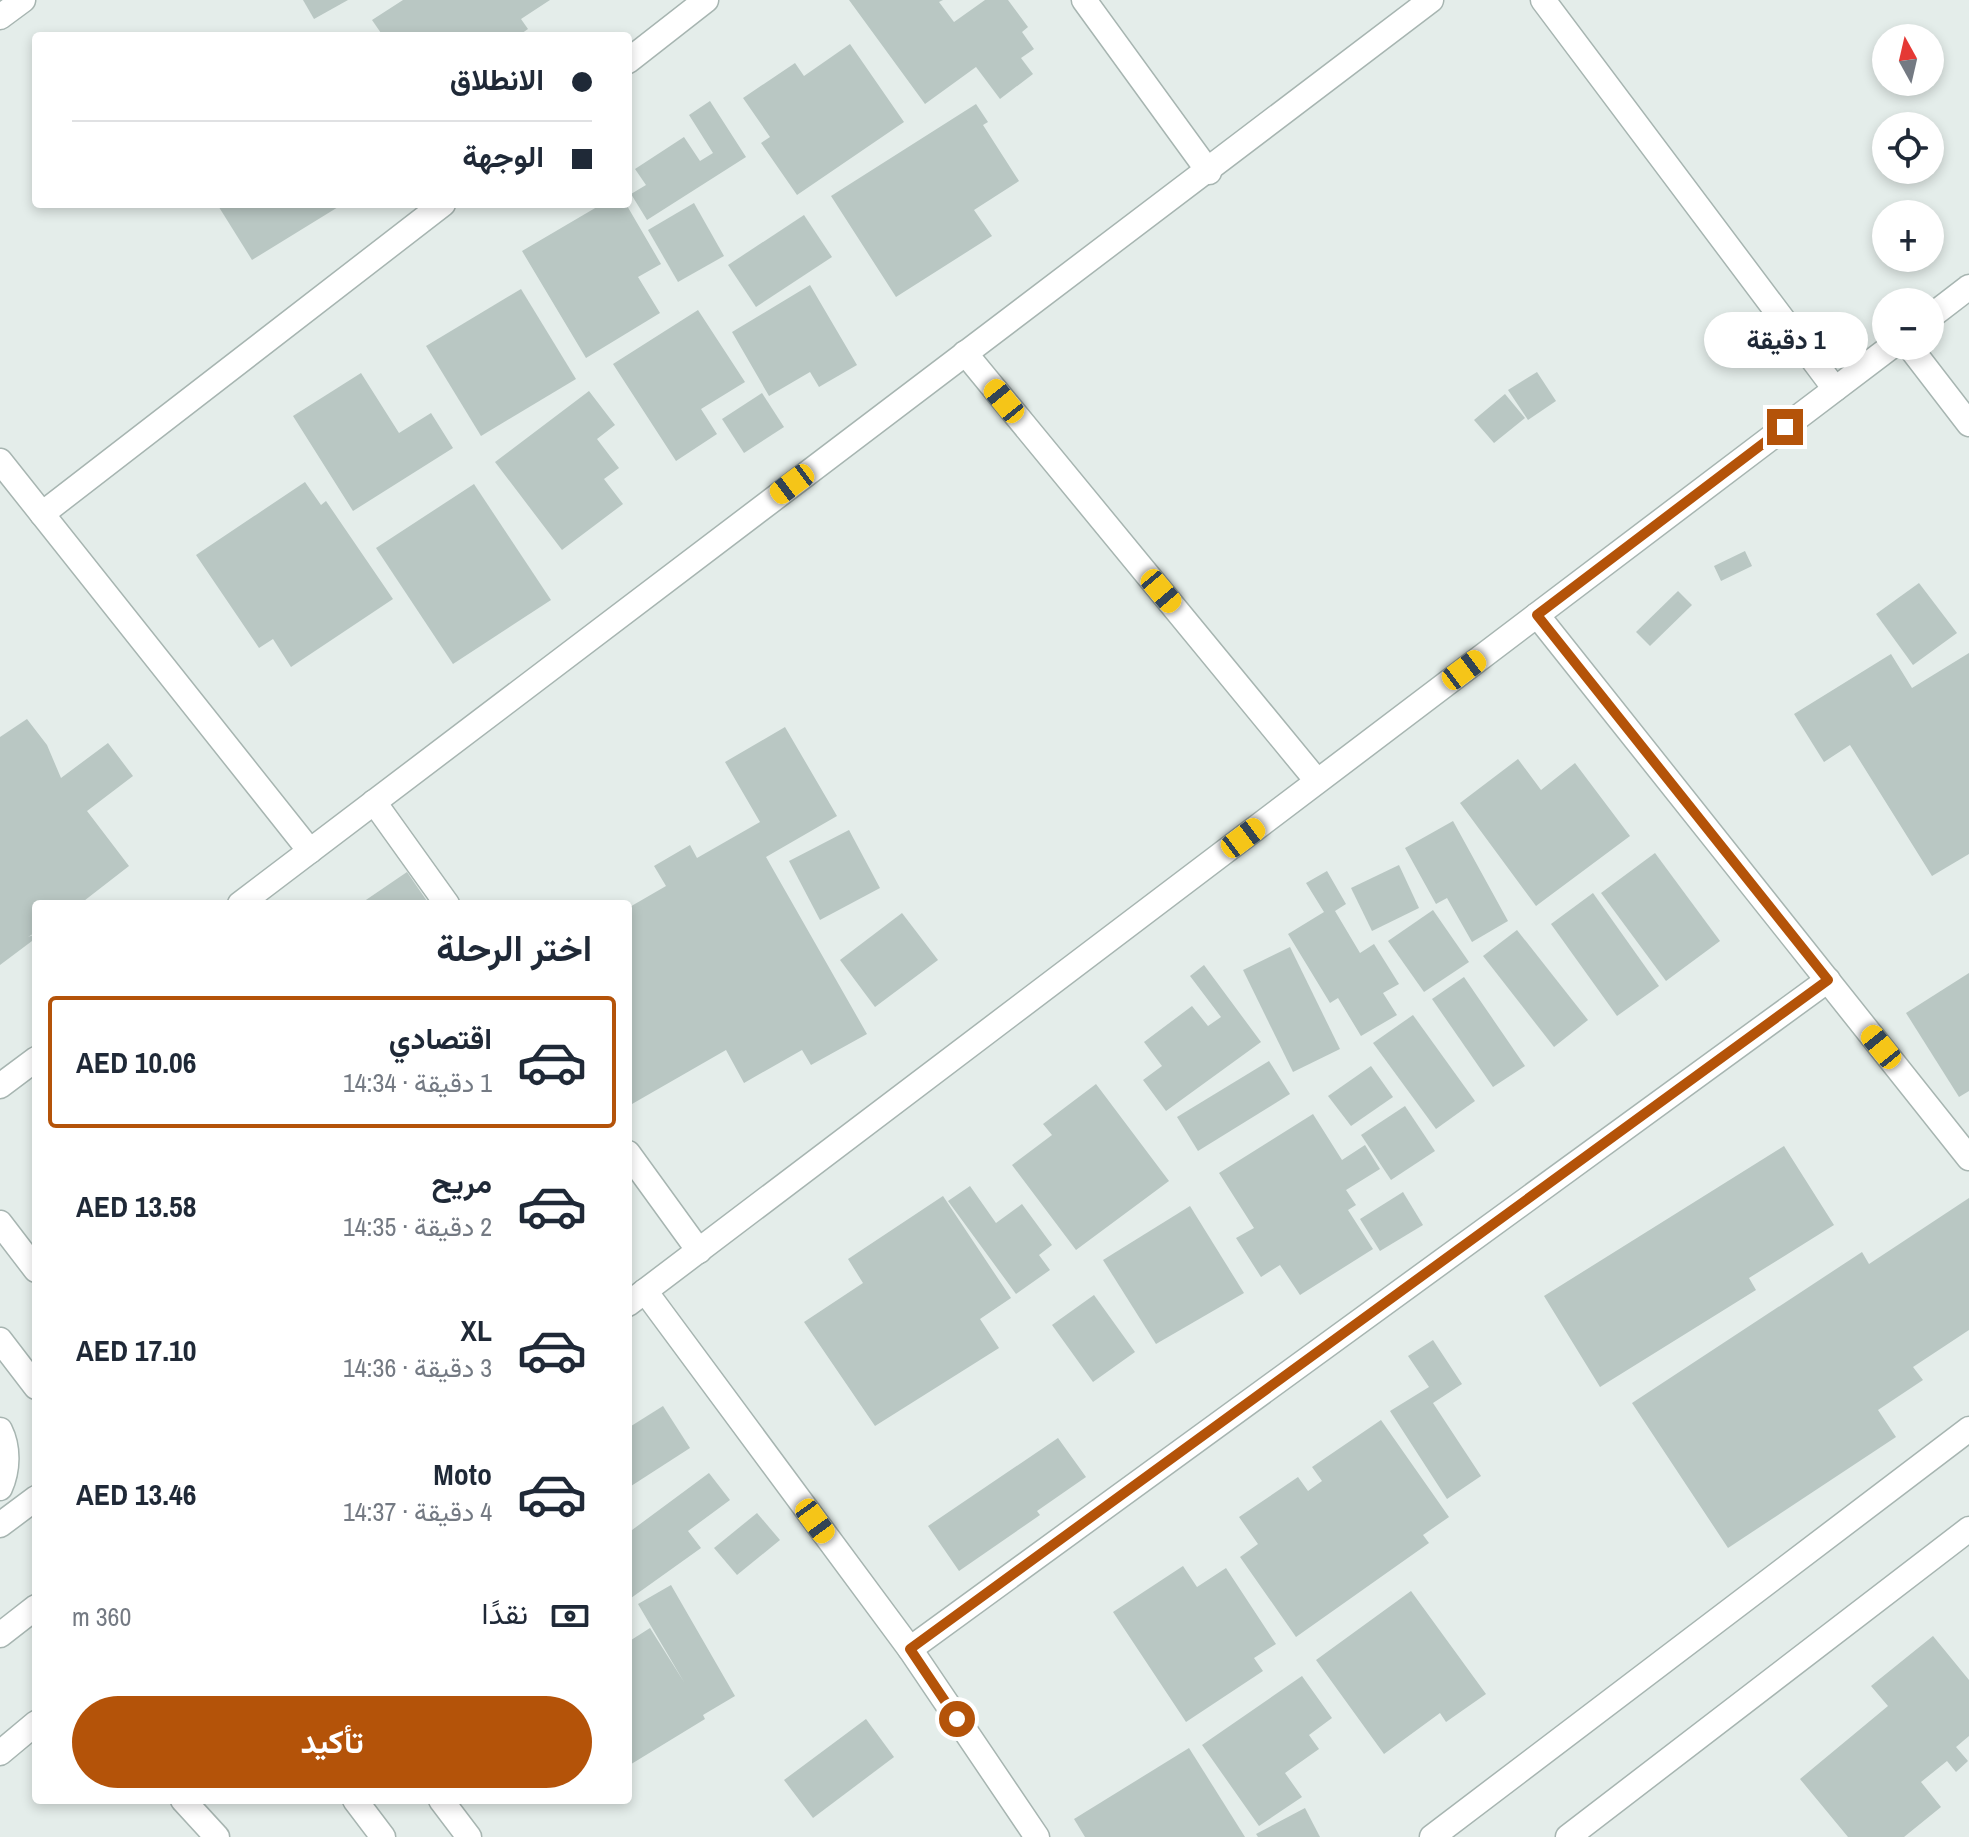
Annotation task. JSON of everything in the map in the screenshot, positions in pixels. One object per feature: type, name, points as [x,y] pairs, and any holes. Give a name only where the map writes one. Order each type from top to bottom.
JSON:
[{"type":"street","points":[[0,17],[23,0]]},
{"type":"street","points":[[632,58],[706,0]]},
{"type":"street","points":[[1084,0],[1209,172]]},
{"type":"street","points":[[245,900],[965,353],[1209,172],[1431,0]]},
{"type":"street","points":[[1543,0],[1835,389]]},
{"type":"street","points":[[42,514],[438,208]]},
{"type":"street","points":[[1944,306],[1969,287]]},
{"type":"street","points":[[965,353],[1317,781]]},
{"type":"street","points":[[1037,1837],[910,1649],[637,1298],[1873,360]]},
{"type":"street","points":[[1920,360],[1969,424]]},
{"type":"street","points":[[0,461],[310,851]]},
{"type":"street","points":[[1537,615],[1969,1158]]},
{"type":"street","points":[[374,802],[444,900]]},
{"type":"street","points":[[910,1649],[1828,980]]},
{"type":"street","points":[[0,1086],[32,1062]]},
{"type":"street","points":[[632,1159],[699,1251]]},
{"type":"street","points":[[0,1223],[32,1265]]},
{"type":"street","points":[[0,1340],[32,1382]]},
{"type":"street","points":[[1432,1837],[1969,1429]]},
{"type":"street","points":[[0,1430],[6,1442],[6,1475],[0,1488]]},
{"type":"street","points":[[0,1525],[32,1501]]},
{"type":"street","points":[[1568,1837],[1969,1529]]},
{"type":"street","points":[[0,1635],[32,1610]]},
{"type":"street","points":[[0,1753],[32,1726]]},
{"type":"street","points":[[187,1804],[217,1837]]},
{"type":"street","points":[[358,1804],[383,1837]]},
{"type":"street","points":[[444,1804],[469,1837]]},
{"type":"building","points":[[303,0],[348,0],[314,19]]},
{"type":"building","points":[[403,0],[550,0],[521,19],[528,29],[524,32],[380,32],[372,20]]},
{"type":"building","points":[[849,0],[943,0],[939,2],[954,22],[985,0],[1008,0],[1028,27],[1022,32],[1034,49],[1021,58],[1033,74],[1000,99],[976,67],[925,104]]},
{"type":"building","points":[[850,44],[904,122],[797,195],[761,143],[770,137],[743,98],[795,63],[804,76]]},
{"type":"building","points":[[710,101],[746,157],[647,220],[632,196],[646,185],[635,169],[684,137],[700,161],[713,153],[689,115]]},
{"type":"building","points":[[976,104],[988,122],[983,125],[1019,181],[974,210],[992,236],[896,297],[831,196]]},
{"type":"building","points":[[694,203],[724,256],[678,282],[648,230]]},
{"type":"building","points":[[220,208],[336,208],[252,260]]},
{"type":"building","points":[[595,208],[628,208],[661,264],[638,277],[660,313],[586,358],[522,251]]},
{"type":"building","points":[[804,215],[832,257],[756,307],[728,265]]},
{"type":"building","points":[[810,285],[857,365],[819,387],[810,372],[769,396],[732,332]]},
{"type":"building","points":[[521,289],[576,379],[481,436],[426,346]]},
{"type":"building","points":[[698,310],[745,382],[701,409],[717,434],[676,461],[613,364]]},
{"type":"building","points":[[1537,372],[1556,401],[1528,420],[1508,390]]},
{"type":"building","points":[[361,373],[399,433],[431,413],[453,448],[353,511],[293,416]]},
{"type":"building","points":[[589,391],[615,425],[597,439],[619,468],[604,479],[623,504],[562,550],[495,462]]},
{"type":"building","points":[[762,393],[784,427],[744,453],[722,419]]},
{"type":"building","points":[[1505,394],[1525,418],[1494,443],[1474,420]]},
{"type":"building","points":[[305,482],[321,505],[326,501],[393,599],[291,667],[273,639],[259,648],[196,555]]},
{"type":"building","points":[[474,484],[551,600],[453,664],[376,548]]},
{"type":"building","points":[[1745,551],[1752,566],[1721,581],[1714,566]]},
{"type":"building","points":[[1919,583],[1957,633],[1913,665],[1876,614]]},
{"type":"building","points":[[1678,591],[1692,605],[1650,646],[1636,632]]},
{"type":"building","points":[[1969,653],[1969,854],[1932,876],[1850,745],[1824,762],[1794,714],[1891,654],[1912,688]]},
{"type":"building","points":[[27,719],[47,745],[61,778],[108,743],[133,776],[87,811],[129,866],[85,900],[32,900],[32,934],[28,937],[32,936],[32,941],[0,965],[0,737]]},
{"type":"building","points":[[785,727],[837,816],[766,857],[867,1034],[811,1065],[802,1050],[744,1083],[726,1050],[632,1104],[632,906],[666,886],[654,866],[690,845],[697,858],[760,822],[725,762]]},
{"type":"building","points":[[1518,759],[1541,790],[1575,763],[1630,836],[1536,906],[1460,803]]},
{"type":"building","points":[[1453,821],[1508,921],[1472,942],[1447,898],[1436,904],[1405,848]]},
{"type":"building","points":[[849,830],[880,888],[820,920],[789,861]]},
{"type":"building","points":[[1655,853],[1720,941],[1666,981],[1601,893]]},
{"type":"building","points":[[1399,865],[1419,908],[1372,931],[1351,888]]},
{"type":"building","points":[[1327,871],[1346,904],[1335,911],[1360,953],[1374,944],[1399,984],[1383,993],[1397,1015],[1361,1036],[1338,998],[1330,1003],[1288,934],[1324,912],[1306,883]]},
{"type":"building","points":[[407,872],[426,900],[366,900]]},
{"type":"building","points":[[1593,893],[1659,986],[1617,1016],[1551,924]]},
{"type":"building","points":[[1433,910],[1469,962],[1424,992],[1388,941]]},
{"type":"building","points":[[902,913],[938,960],[875,1007],[840,960]]},
{"type":"building","points":[[1517,930],[1588,1020],[1554,1047],[1483,956]]},
{"type":"building","points":[[1290,947],[1340,1049],[1293,1072],[1243,970]]},
{"type":"building","points":[[1204,965],[1261,1042],[1166,1111],[1143,1080],[1162,1066],[1144,1042],[1192,1006],[1208,1026],[1221,1017],[1190,976]]},
{"type":"building","points":[[1969,973],[1969,1091],[1959,1097],[1906,1013]]},
{"type":"building","points":[[1464,977],[1525,1066],[1493,1087],[1432,999]]},
{"type":"building","points":[[1413,1015],[1475,1101],[1436,1129],[1373,1043]]},
{"type":"building","points":[[1269,1061],[1290,1094],[1198,1151],[1177,1117]]},
{"type":"building","points":[[1371,1066],[1393,1097],[1351,1126],[1328,1096]]},
{"type":"building","points":[[1096,1084],[1169,1181],[1076,1250],[1012,1165],[1052,1135],[1043,1124]]},
{"type":"building","points":[[1405,1106],[1435,1151],[1391,1180],[1361,1135]]},
{"type":"building","points":[[1313,1114],[1342,1160],[1365,1145],[1380,1169],[1346,1190],[1356,1205],[1348,1210],[1373,1249],[1300,1295],[1280,1265],[1261,1277],[1236,1238],[1254,1228],[1219,1173]]},
{"type":"building","points":[[1784,1146],[1834,1225],[1749,1278],[1756,1290],[1600,1387],[1544,1296]]},
{"type":"building","points":[[970,1186],[996,1223],[1022,1204],[1052,1245],[1039,1255],[1050,1270],[1016,1294],[948,1201]]},
{"type":"building","points":[[1403,1192],[1423,1225],[1380,1251],[1360,1219]]},
{"type":"building","points":[[943,1196],[1011,1298],[980,1319],[999,1348],[875,1426],[804,1322],[863,1283],[848,1259]]},
{"type":"building","points":[[1969,1198],[1969,1330],[1913,1367],[1923,1380],[1878,1410],[1896,1437],[1728,1548],[1632,1403],[1862,1252],[1869,1264]]},
{"type":"building","points":[[1190,1206],[1244,1293],[1156,1344],[1103,1260]]},
{"type":"building","points":[[1094,1295],[1135,1352],[1093,1382],[1052,1325]]},
{"type":"building","points":[[1433,1340],[1462,1384],[1433,1403],[1481,1476],[1447,1499],[1390,1411],[1429,1387],[1408,1356]]},
{"type":"building","points":[[663,1406],[690,1448],[632,1485],[632,1425]]},
{"type":"building","points":[[1381,1420],[1449,1517],[1423,1535],[1429,1543],[1296,1637],[1240,1557],[1258,1544],[1239,1517],[1298,1477],[1308,1491],[1322,1481],[1312,1467]]},
{"type":"building","points":[[1058,1438],[1086,1477],[1037,1511],[1040,1515],[959,1571],[928,1526]]},
{"type":"building","points":[[709,1473],[730,1500],[688,1531],[701,1548],[632,1597],[632,1530]]},
{"type":"building","points":[[757,1513],[780,1540],[737,1575],[714,1548]]},
{"type":"building","points":[[1183,1566],[1197,1587],[1226,1568],[1276,1644],[1254,1658],[1263,1671],[1186,1722],[1113,1612]]},
{"type":"building","points":[[671,1585],[735,1696],[703,1715],[705,1719],[632,1764],[632,1639],[650,1628],[684,1682],[638,1604]]},
{"type":"building","points":[[1411,1591],[1486,1694],[1446,1722],[1440,1713],[1384,1754],[1316,1660]]},
{"type":"building","points":[[1933,1636],[1969,1680],[1969,1736],[1956,1747],[1968,1761],[1956,1772],[1947,1761],[1921,1782],[1941,1807],[1904,1837],[1848,1837],[1800,1779],[1888,1706],[1871,1686]]},
{"type":"building","points":[[1302,1676],[1332,1718],[1309,1735],[1319,1749],[1285,1773],[1302,1797],[1259,1826],[1202,1745]]},
{"type":"building","points":[[866,1719],[894,1757],[813,1818],[784,1780]]},
{"type":"building","points":[[1189,1748],[1245,1837],[1085,1837],[1074,1819]]},
{"type":"building","points":[[1305,1808],[1320,1837],[1258,1837],[1256,1834]]},
{"type":"route","points":[[957,1719],[910,1649],[1828,980],[1537,615],[1785,427]]}]
